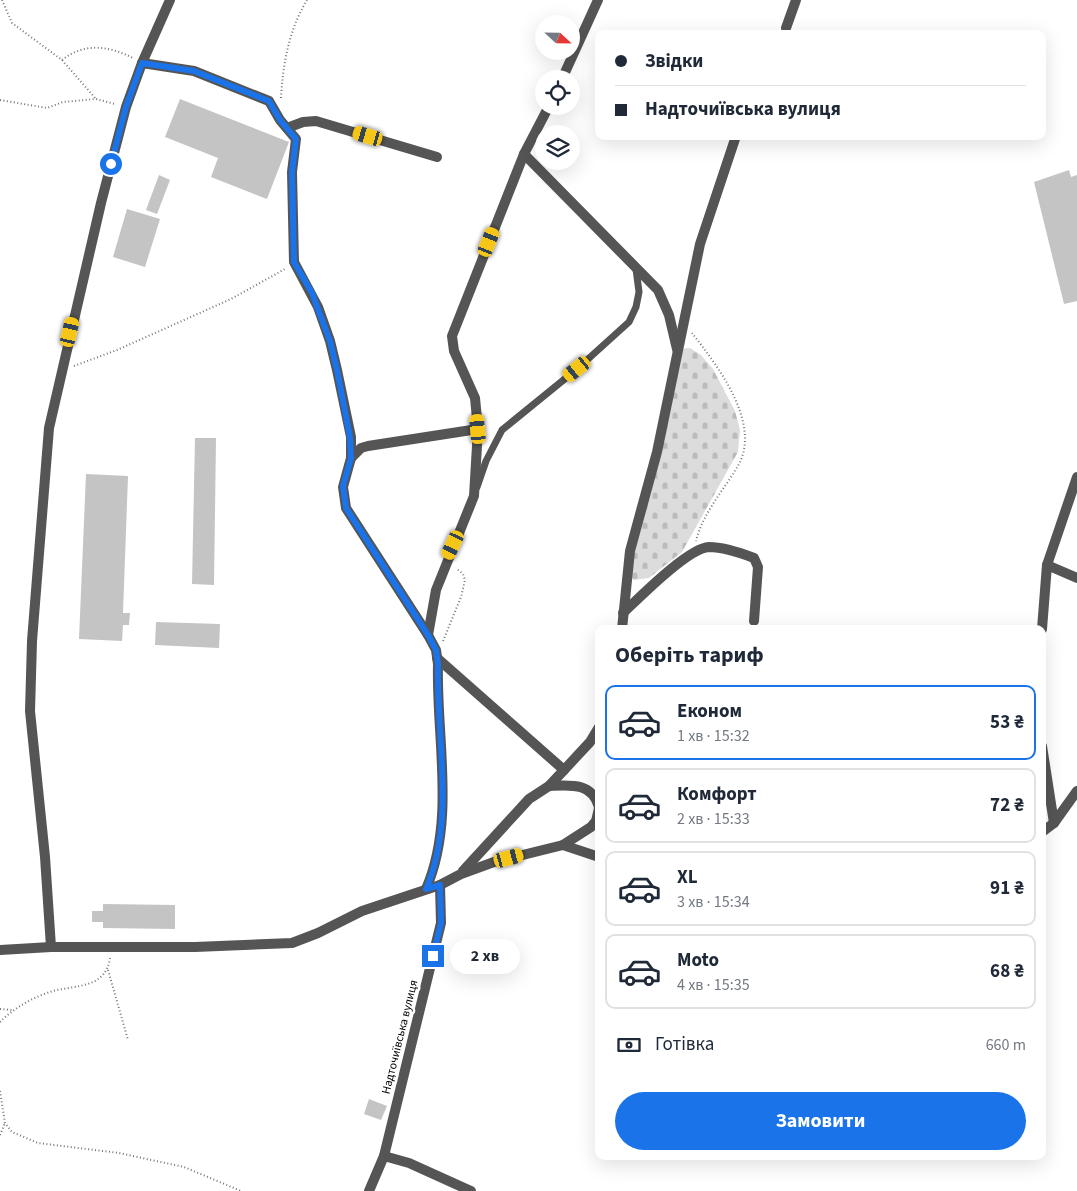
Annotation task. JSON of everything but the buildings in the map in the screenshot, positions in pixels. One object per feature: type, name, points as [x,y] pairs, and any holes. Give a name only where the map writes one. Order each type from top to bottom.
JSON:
[{"type":"street","points":[[52,947],[30,702],[32,641],[49,428],[126,107],[142,63],[170,0]]},
{"type":"street","points":[[566,70],[598,0]]},
{"type":"street","points":[[786,28],[796,0]]},
{"type":"street","points":[[142,63],[194,71],[269,101],[283,124],[296,139],[292,172],[294,262],[312,293],[330,341],[350,437],[351,458]]},
{"type":"street","points":[[428,635],[436,590],[446,561],[474,496],[478,429],[475,398],[454,351],[452,336],[524,154],[544,115]]},
{"type":"street","points":[[283,124],[316,121],[437,156]]},
{"type":"street","points":[[622,625],[630,551],[657,452],[700,244],[735,140]]},
{"type":"street","points":[[524,154],[658,290],[669,315],[678,352]]},
{"type":"street","points":[[426,889],[435,869],[439,850],[442,785],[438,659],[428,635],[346,508],[343,486],[351,458],[355,452],[368,446],[478,429]]},
{"type":"street","points":[[1042,625],[1047,565],[1077,477]]},
{"type":"street","points":[[623,613],[657,581],[694,552],[707,547],[742,553],[754,558],[758,567],[754,621]]},
{"type":"street","points":[[1047,565],[1077,578]]},
{"type":"street","points":[[438,659],[564,770]]},
{"type":"street","points":[[461,874],[529,799],[549,786],[590,742],[595,734]]},
{"type":"street","points":[[1046,772],[1054,823]]},
{"type":"street","points":[[549,786],[581,786],[593,794],[595,799]]},
{"type":"street","points":[[1046,829],[1054,823],[1077,791]]},
{"type":"street","points":[[0,950],[52,947],[194,947],[292,943],[318,934],[362,911],[440,885],[461,874],[494,862],[563,845],[591,827],[595,820]]},
{"type":"street","points":[[563,845],[595,856]]},
{"type":"street","name":"Надточиївська вулиця","points":[[369,1191],[384,1156],[441,923],[440,885]]},
{"type":"street","points":[[384,1156],[409,1163],[471,1191]]},
{"type":"lane","points":[[474,496],[486,461],[502,430],[577,369],[629,322],[636,308],[639,292],[635,266]]},
{"type":"path","points":[[2,0],[12,23],[62,60],[96,99]]},
{"type":"path","points":[[283,124],[287,48],[297,17],[307,0]]},
{"type":"path","points":[[62,60],[71,53],[90,47],[115,49],[142,63]]},
{"type":"path","points":[[0,100],[47,108],[63,102],[96,99],[126,107]]},
{"type":"path","points":[[62,369],[117,350],[231,299],[294,262]]},
{"type":"path","points":[[684,322],[722,377],[742,414],[746,431],[739,463],[709,509],[696,538],[694,552]]},
{"type":"path","points":[[438,659],[443,640],[461,597],[465,580],[463,574],[446,561]]},
{"type":"path","points":[[112,947],[108,970],[128,1040]]},
{"type":"path","points":[[0,1022],[12,1010],[51,992],[98,980],[108,970]]},
{"type":"path","points":[[0,1009],[12,1010]]},
{"type":"path","points":[[0,1091],[5,1123],[12,1132],[38,1142],[119,1153],[184,1167],[241,1191]]},
{"type":"path","points":[[0,1126],[5,1123]]},
{"type":"path","points":[[0,1134],[5,1123]]},
{"type":"green space","points":[[690,348],[701,355],[713,369],[735,411],[740,430],[738,452],[682,552],[649,578],[634,580],[628,574],[683,349]]},
{"type":"route","points":[[111,164],[126,107],[142,63],[194,71],[269,101],[280,120],[296,139],[292,172],[294,262],[312,293],[330,341],[337,370],[350,437],[351,458],[343,486],[346,508],[350,517],[398,587],[436,650],[442,785],[439,850],[435,869],[426,889],[440,885],[441,923],[433,956]]}]
